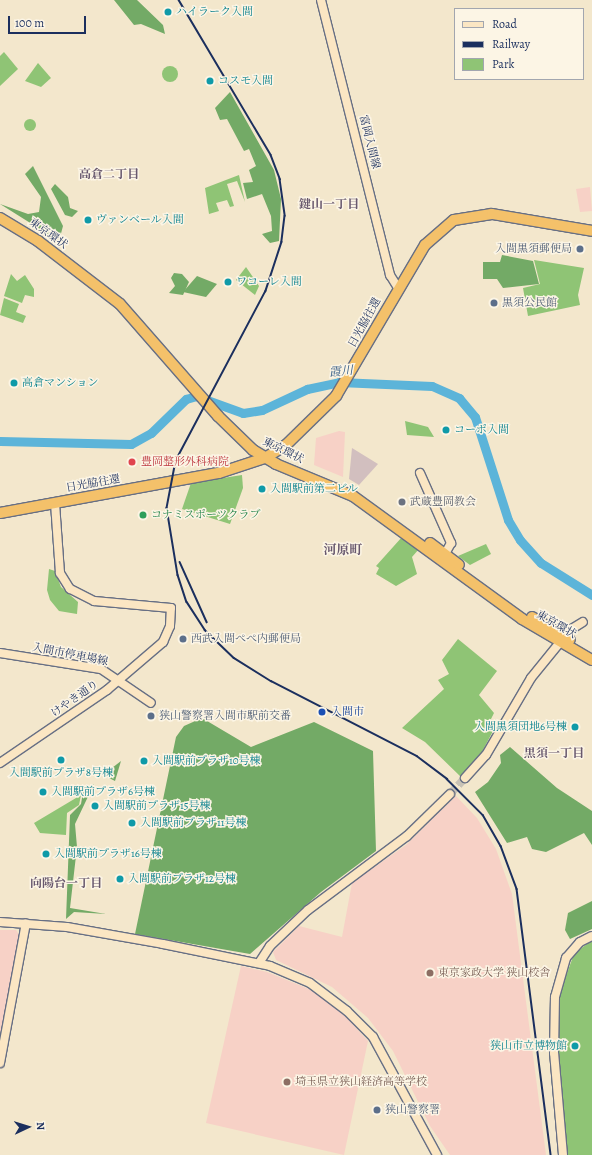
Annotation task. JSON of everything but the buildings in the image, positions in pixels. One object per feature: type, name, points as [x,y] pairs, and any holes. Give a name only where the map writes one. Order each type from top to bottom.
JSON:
[{"type":"highway","name":"東京環状","points":[[0,212],[106,285],[140,318],[221,416],[268,456],[352,496],[492,598],[563,640],[592,653]]},
{"type":"highway","name":"日光脇往還","points":[[0,513],[219,473],[268,456],[292,441],[336,396],[398,288],[432,236],[462,217],[492,214],[592,231]]},
{"type":"highway","name":"東京環状","points":[[0,218],[38,241],[111,296],[196,386]]},
{"type":"highway","name":"東京環状","points":[[268,456],[355,490],[592,660]]},
{"type":"street","name":"富岡入間線","points":[[321,0],[390,275],[398,288]]},
{"type":"street","points":[[420,473],[452,542],[445,554]]},
{"type":"street","name":"けやき通り","points":[[0,763],[120,679],[158,645],[167,616],[154,606],[94,601],[70,589],[60,573],[55,503]]},
{"type":"street","points":[[465,778],[486,755],[531,678],[578,623],[584,622]]},
{"type":"street","name":"入間市停車場線","points":[[0,653],[101,669],[120,679],[151,703]]},
{"type":"street","points":[[259,963],[270,946],[308,910],[407,836],[450,794]]},
{"type":"street","points":[[0,922],[26,923],[98,932],[259,963],[310,983],[362,1025],[392,1066],[437,1155]]},
{"type":"street","points":[[0,1063],[26,923]]},
{"type":"street","points":[[563,1155],[554,1054],[554,997],[566,958],[592,936]]},
{"type":"shaded area","points":[[590,187],[592,211],[580,212],[576,189]]},
{"type":"shaded area","points":[[339,431],[345,432],[343,477],[314,465],[316,438]]},
{"type":"shaded area","points":[[352,448],[378,464],[359,485],[349,479]]},
{"type":"shaded area","name":"東京家政大学 狭山校舎","points":[[456,796],[477,818],[496,849],[512,894],[546,1155],[450,1155],[430,1126],[393,1051],[368,1018],[332,987],[276,960],[273,952],[299,926],[342,937],[352,883],[406,845]]},
{"type":"shaded area","points":[[0,930],[16,930],[20,936],[0,1035]]},
{"type":"shaded area","name":"埼玉県立狭山経済高等学校","points":[[241,966],[267,972],[309,989],[340,1011],[368,1041],[344,1155],[206,1123]]},
{"type":"green space","points":[[114,0],[137,0],[163,25],[165,34],[141,24],[134,25]]},
{"type":"green space","points":[[4,52],[18,69],[0,86],[0,56]]},
{"type":"green space","points":[[38,63],[51,78],[41,87],[25,81]]},
{"type":"green space","points":[[170,66],[176,68],[178,74],[176,80],[170,82],[164,80],[162,74],[164,68]]},
{"type":"green space","points":[[230,92],[274,170],[281,199],[279,241],[270,243],[262,234],[272,231],[271,216],[262,194],[247,199],[243,183],[253,182],[249,170],[256,166],[249,149],[244,151],[227,119],[220,120],[215,108]]},
{"type":"green space","points":[[30,119],[34,121],[36,125],[34,129],[30,131],[26,129],[24,125],[26,121]]},
{"type":"green space","points":[[33,166],[63,226],[59,241],[0,204],[28,214],[39,212],[41,197],[25,174]]},
{"type":"green space","points":[[239,175],[245,202],[237,181],[227,184],[234,206],[230,207],[227,200],[216,203],[219,211],[209,214],[205,188]]},
{"type":"green space","points":[[55,184],[68,197],[70,208],[78,211],[72,217],[65,215],[51,189]]},
{"type":"green space","points":[[502,255],[533,261],[539,284],[503,288],[497,279],[483,279],[483,262],[500,262]]},
{"type":"green space","points":[[534,260],[584,268],[578,295],[580,305],[528,316],[523,288],[540,284]]},
{"type":"green space","points":[[246,267],[259,286],[255,295],[236,280]]},
{"type":"green space","points":[[174,273],[182,274],[189,282],[183,295],[169,293],[175,286],[171,278]]},
{"type":"green space","points":[[11,274],[17,281],[25,275],[34,289],[34,297],[25,295],[22,303],[4,296]]},
{"type":"green space","points":[[197,276],[217,284],[206,297],[183,292]]},
{"type":"green space","points":[[4,298],[19,304],[16,312],[26,316],[23,323],[0,315]]},
{"type":"green space","points":[[405,421],[428,427],[434,437],[407,435]]},
{"type":"green space","points":[[242,475],[243,488],[230,524],[182,509],[191,483]]},
{"type":"green space","points":[[402,537],[419,549],[412,557],[417,574],[396,586],[376,574],[379,568],[376,566]]},
{"type":"green space","points":[[486,544],[491,554],[470,565],[458,556]]},
{"type":"green space","points":[[49,569],[55,571],[61,587],[78,602],[77,614],[59,611],[50,600],[47,590]]},
{"type":"green space","points":[[458,639],[497,671],[479,695],[494,713],[491,719],[494,729],[482,752],[461,777],[425,742],[402,728],[444,689],[438,680],[449,674],[442,660]]},
{"type":"green space","points":[[202,718],[251,747],[314,722],[373,751],[376,851],[321,892],[250,954],[135,934],[176,737],[184,726]]},
{"type":"green space","points":[[510,747],[557,788],[592,811],[592,845],[584,833],[546,852],[532,849],[527,837],[507,843],[475,792],[488,782],[501,763],[500,755]]},
{"type":"green space","points":[[121,761],[115,781],[103,775]]},
{"type":"green space","points":[[94,784],[75,824],[77,847],[70,908],[106,914],[74,912],[66,919],[70,815],[81,804],[83,792]]},
{"type":"green space","points":[[81,795],[79,805],[67,813],[66,835],[40,833],[34,823]]},
{"type":"green space","points":[[592,901],[592,929],[570,939],[565,930],[568,913]]},
{"type":"green space","points":[[592,940],[592,1155],[567,1155],[559,1054],[559,995],[574,954]]},
{"type":"waterway","name":"霞川","points":[[0,441],[131,444],[151,433],[186,399],[196,396],[243,413],[262,410],[307,389],[339,382],[432,386],[459,398],[475,417],[508,520],[520,540],[541,563],[592,595]]},
{"type":"tunnel","points":[[450,794],[465,778]]},
{"type":"railway","points":[[179,0],[271,155],[280,179],[285,216],[282,242],[266,291],[176,461],[167,508],[178,575],[187,602],[205,630],[234,658],[271,681],[417,756],[447,779],[483,815],[501,846],[517,889],[551,1155]]},
{"type":"railway","points":[[180,562],[207,622]]},
{"type":"place","name":"ハイラーク入間","points":[[168,12]]},
{"type":"place","name":"コスモ入間","points":[[210,81]]},
{"type":"place","name":"ヴァンベール入間","points":[[88,220]]},
{"type":"place","name":"入間黒須郵便局","points":[[580,249]]},
{"type":"place","name":"ワコーレ入間","points":[[228,282]]},
{"type":"place","name":"黒須公民館","points":[[494,303]]},
{"type":"place","name":"高倉マンション","points":[[14,383]]},
{"type":"place","name":"コーポ入間","points":[[446,430]]},
{"type":"place","name":"豊岡整形外科病院","points":[[132,462]]},
{"type":"place","name":"入間駅前第二ビル","points":[[262,489]]},
{"type":"place","name":"武蔵豊岡教会","points":[[402,502]]},
{"type":"place","name":"コナミスポーツクラブ","points":[[143,515]]},
{"type":"place","name":"西武入間ぺぺ内郵便局","points":[[183,639]]},
{"type":"place","name":"入間市","points":[[322,712]]},
{"type":"place","name":"狭山警察署入間市駅前交番","points":[[151,716]]},
{"type":"place","name":"入間黒須団地6号棟","points":[[575,727]]},
{"type":"place","name":"入間駅前プラザ8号棟","points":[[61,760]]},
{"type":"place","name":"入間駅前プラザ10号棟","points":[[144,761]]},
{"type":"place","name":"入間駅前プラザ6号棟","points":[[43,792]]},
{"type":"place","name":"入間駅前プラザ15号棟","points":[[95,806]]},
{"type":"place","name":"入間駅前プラザ11号棟","points":[[132,823]]},
{"type":"place","name":"入間駅前プラザ16号棟","points":[[46,854]]},
{"type":"place","name":"入間駅前プラザ12号棟","points":[[120,879]]},
{"type":"place","name":"東京家政大学 狭山校舎","points":[[430,973]]},
{"type":"place","name":"狭山市立博物館","points":[[575,1046]]},
{"type":"place","name":"埼玉県立狭山経済高等学校","points":[[287,1082]]},
{"type":"place","name":"狭山警察署","points":[[377,1110]]},
{"type":"district","name":"高倉二丁目","points":[[109,175]]},
{"type":"district","name":"鍵山一丁目","points":[[329,205]]},
{"type":"district","name":"河原町","points":[[343,550]]},
{"type":"district","name":"黒須一丁目","points":[[554,754]]},
{"type":"district","name":"向陽台一丁目","points":[[66,884]]}]
